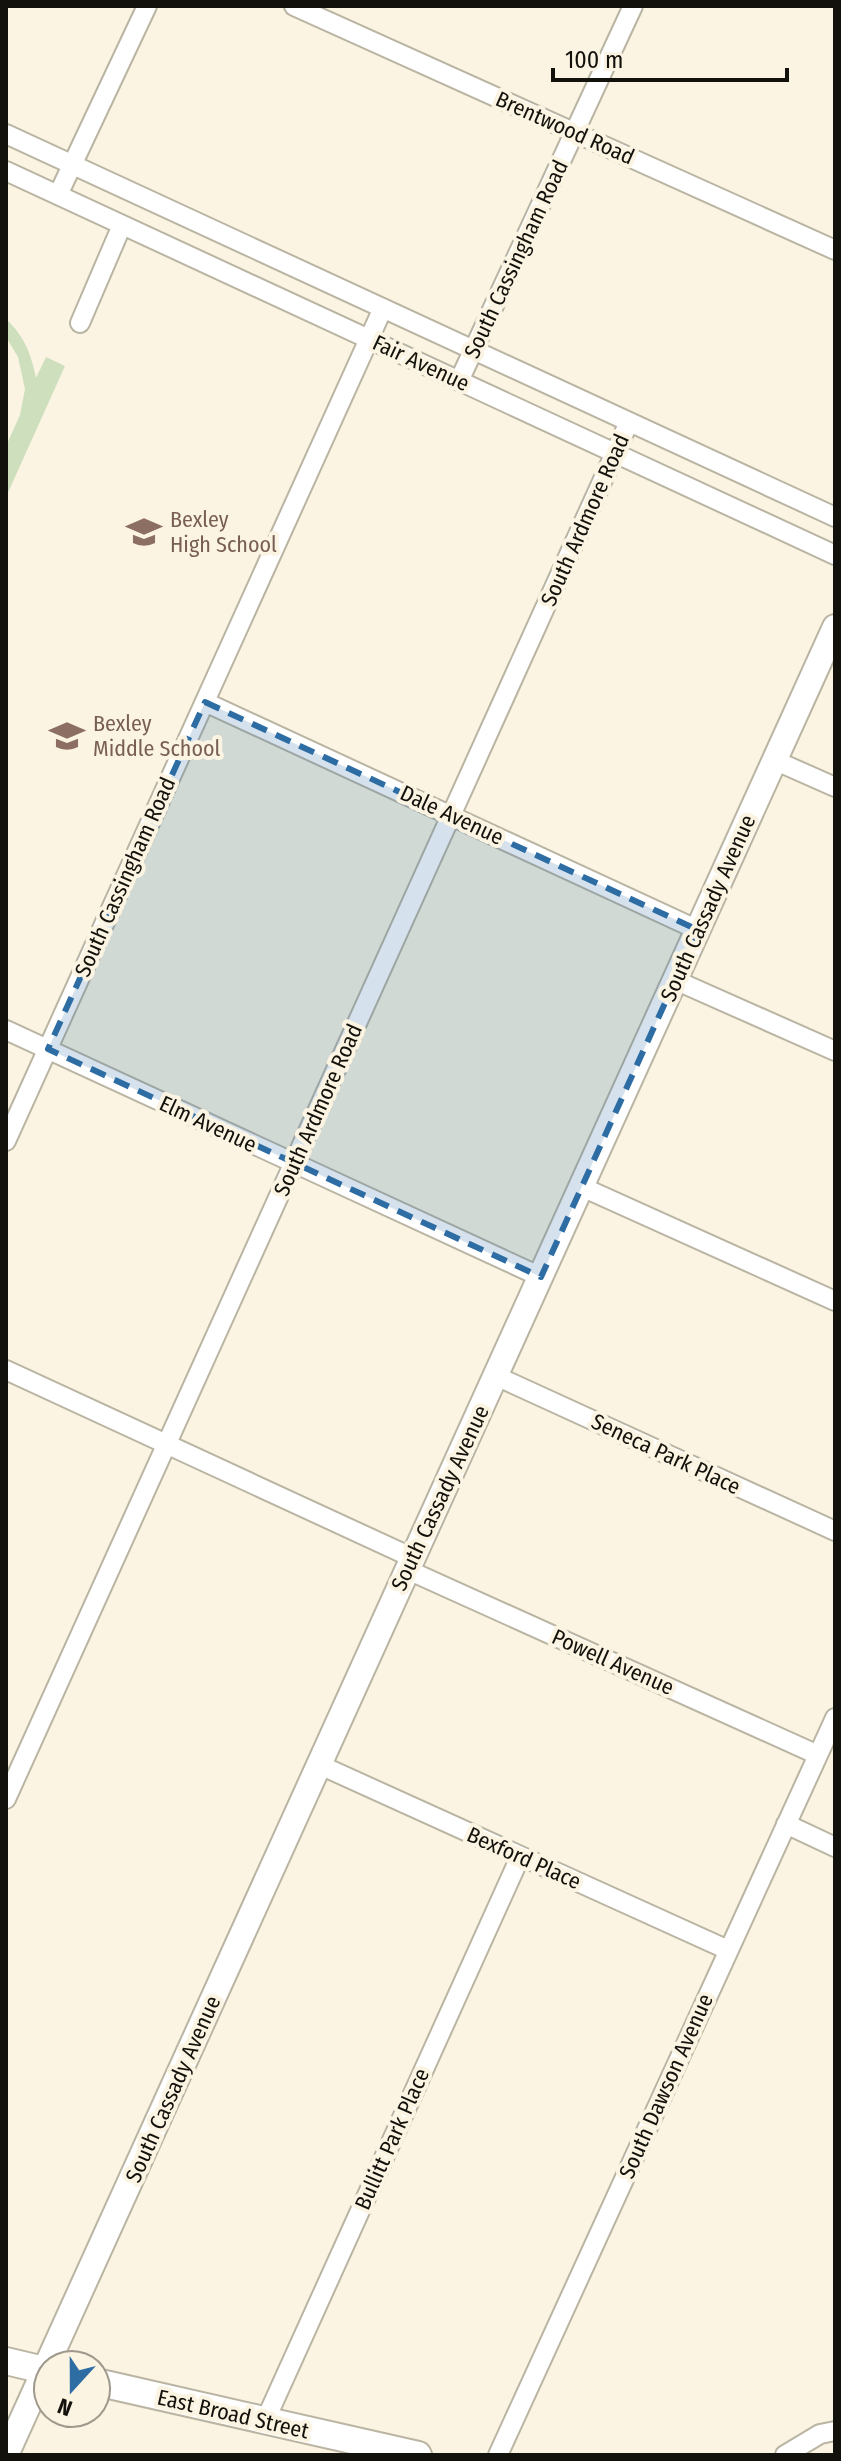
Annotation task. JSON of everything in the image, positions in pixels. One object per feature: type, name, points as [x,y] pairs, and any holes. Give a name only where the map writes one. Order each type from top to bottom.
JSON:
[{"type":"main road","points":[[6,2361],[32,2367]]},
{"type":"main road","name":"East Broad Street","points":[[112,2386],[418,2455]]},
{"type":"street","points":[[58,195],[147,6]]},
{"type":"street","name":"Brentwood Road","points":[[294,6],[835,250]]},
{"type":"street","name":"South Cassingham Road","points":[[459,381],[633,6]]},
{"type":"street","name":"Fair Avenue","points":[[6,134],[835,517]]},
{"type":"street","name":"Fair Avenue","points":[[6,171],[835,555]]},
{"type":"street","points":[[80,323],[122,225]]},
{"type":"street","name":"South Cassingham Road","points":[[6,1141],[383,308]]},
{"type":"street","name":"South Ardmore Road","points":[[6,1799],[629,422]]},
{"type":"street","name":"South Cassady Avenue","points":[[56,2349],[835,627]]},
{"type":"street","name":"Dale Avenue","points":[[205,702],[698,930]]},
{"type":"street","points":[[774,760],[835,787]]},
{"type":"street","points":[[675,980],[835,1051]]},
{"type":"street","name":"Elm Avenue","points":[[6,1030],[541,1277]]},
{"type":"street","points":[[582,1187],[835,1301]]},
{"type":"street","name":"Powell Avenue","points":[[6,1370],[818,1755]]},
{"type":"street","name":"Seneca Park Place","points":[[496,1376],[835,1531]]},
{"type":"street","name":"South Dawson Avenue","points":[[498,2455],[835,1718]]},
{"type":"street","name":"Bexford Place","points":[[320,1765],[728,1950]]},
{"type":"street","points":[[786,1824],[835,1847]]},
{"type":"street","name":"Bullitt Park Place","points":[[265,2421],[520,1857]]},
{"type":"street","name":"South Cassady Avenue","points":[[6,2455],[32,2400]]},
{"type":"street","points":[[785,2455],[820,2434],[835,2431]]},
{"type":"highlighted area","points":[[205,702],[698,930],[541,1277],[48,1049]]},
{"type":"green space","points":[[6,319],[26,346],[36,378],[46,357],[65,366],[6,497],[6,446],[20,415],[25,389],[18,357],[6,337]]},
{"type":"place","name":"Bexley High School","points":[[144,532]]},
{"type":"place","name":"Bexley Middle School","points":[[67,736]]}]
